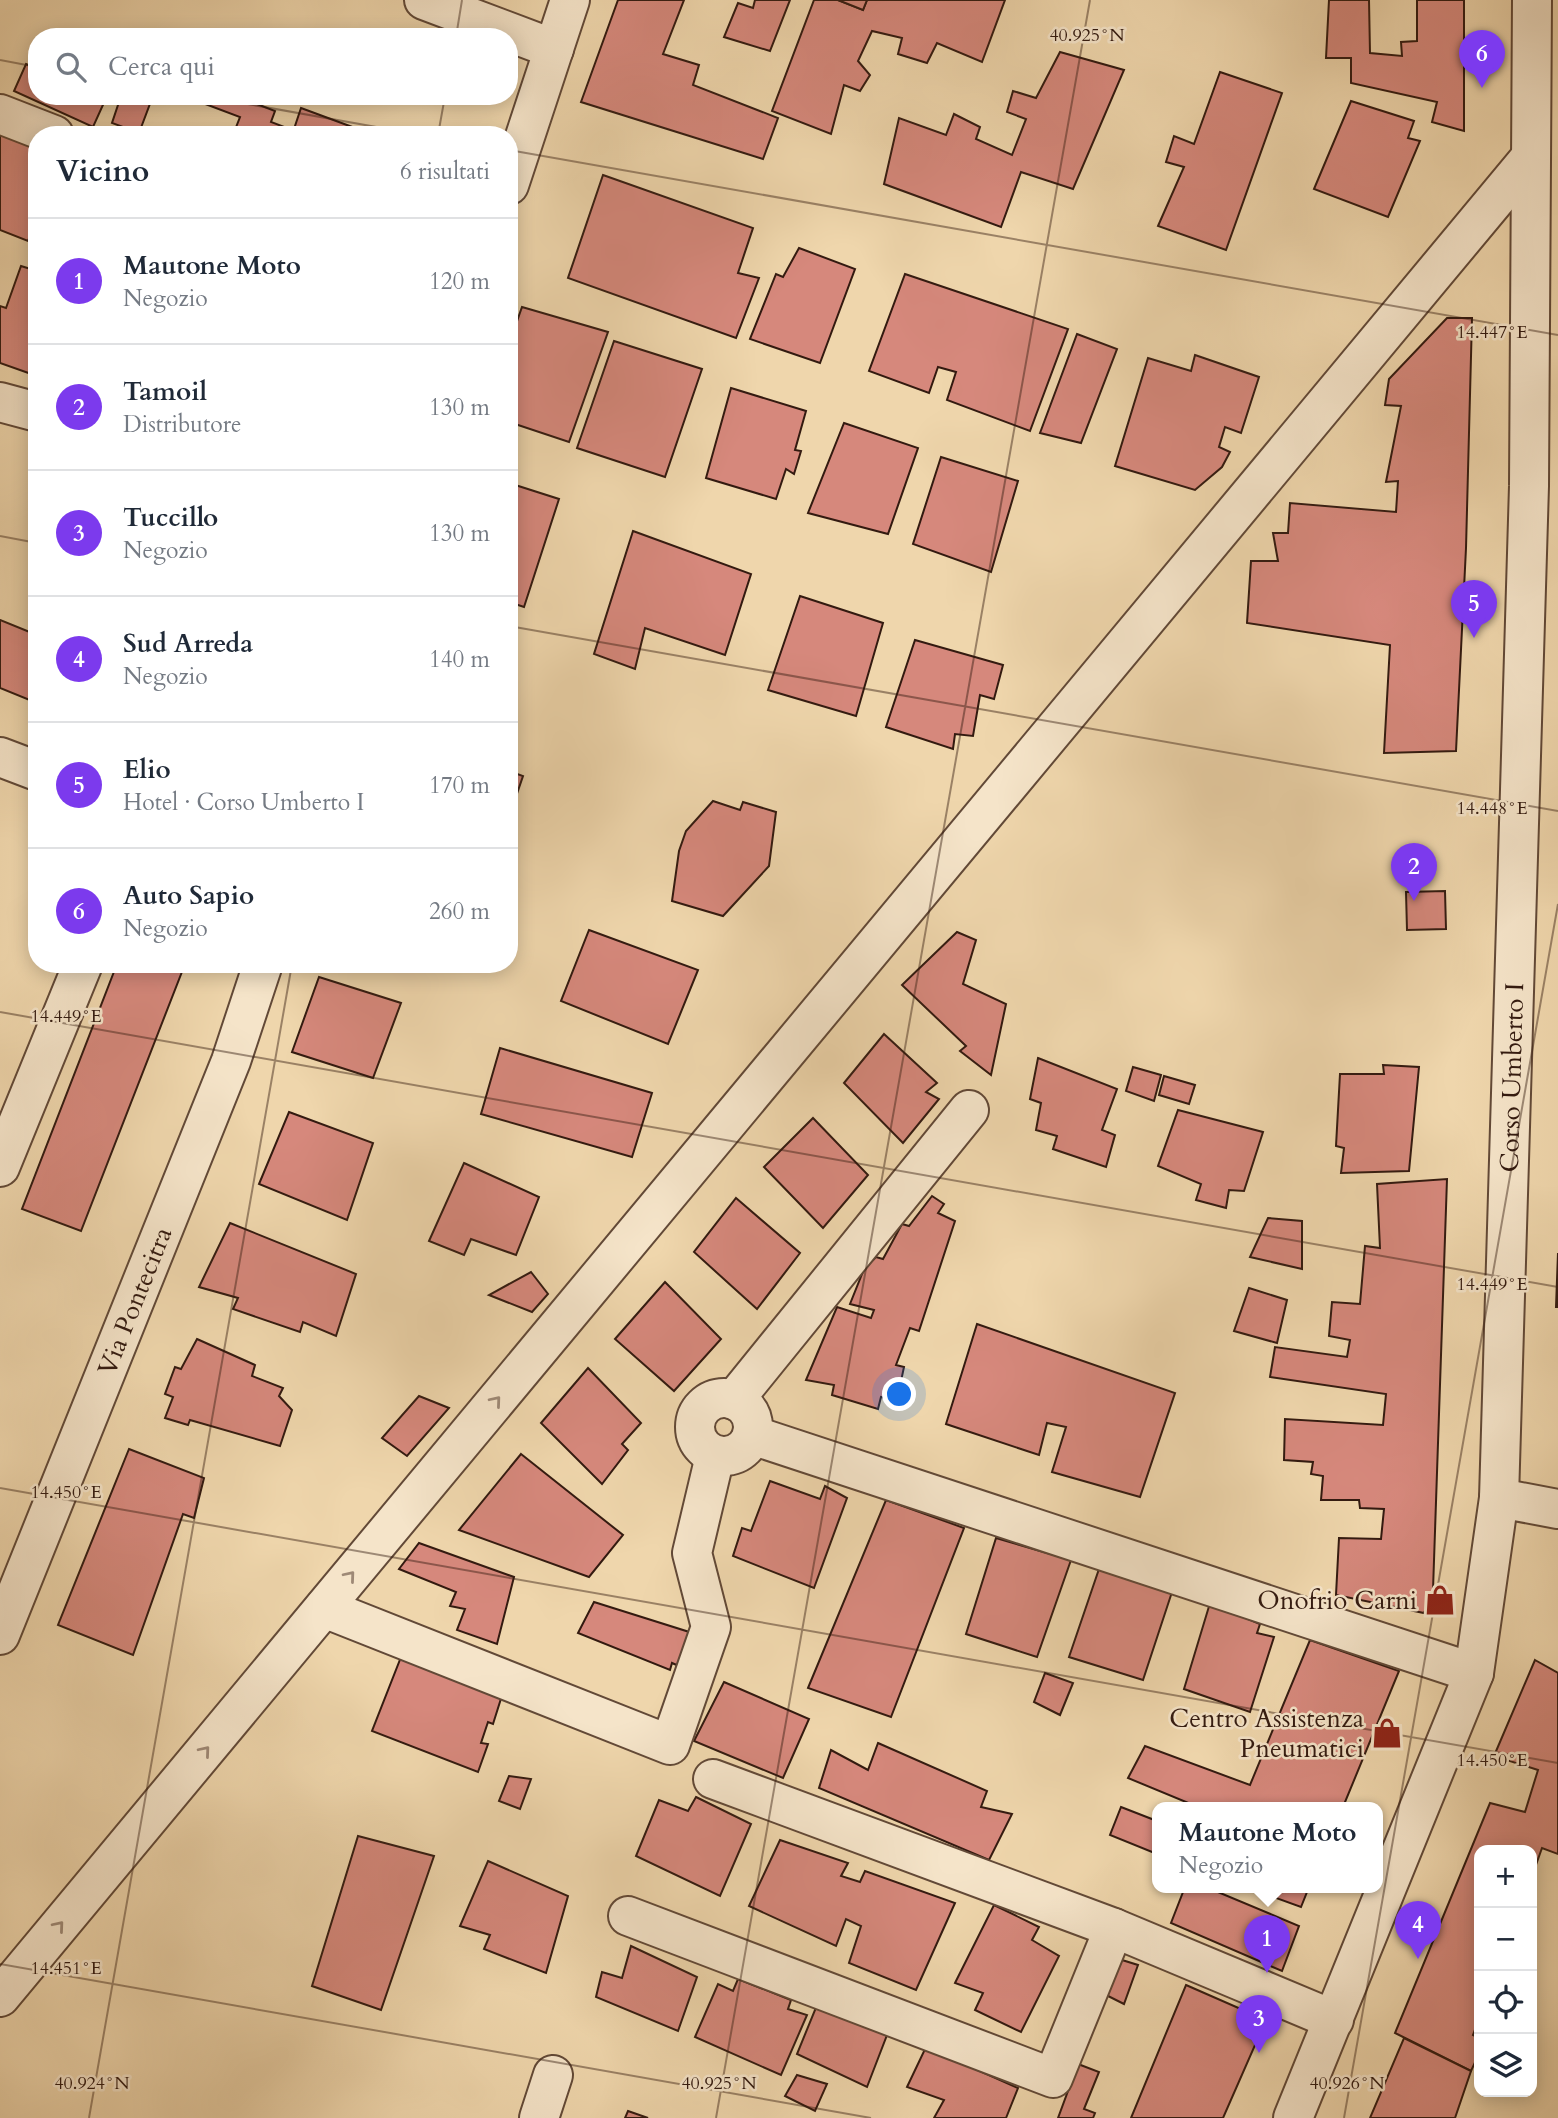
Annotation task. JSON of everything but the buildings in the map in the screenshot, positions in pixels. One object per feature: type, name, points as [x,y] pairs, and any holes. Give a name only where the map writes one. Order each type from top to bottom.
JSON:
[{"type":"street","points":[[425,0],[499,28]]},
{"type":"street","points":[[518,158],[570,0]]},
{"type":"street","name":"Corso Umberto I","points":[[1293,2118],[1474,1673],[1499,1498],[1543,489],[1530,158],[1532,0]]},
{"type":"street","points":[[518,35],[554,49]]},
{"type":"street","points":[[0,114],[31,126]]},
{"type":"street","points":[[0,1997],[1530,158]]},
{"type":"street","points":[[0,402],[28,410]]},
{"type":"street","points":[[0,757],[28,768]]},
{"type":"street","points":[[0,1167],[79,973]]},
{"type":"street","name":"Via Pontecitra","points":[[0,1635],[12,1566],[231,1061],[260,973]]},
{"type":"street","points":[[734,1400],[969,1110]]},
{"type":"street","points":[[725,1398],[734,1400],[747,1410],[751,1418],[752,1434],[748,1443],[734,1455],[715,1456],[706,1451],[696,1437],[694,1427],[696,1418],[707,1403],[725,1398]]},
{"type":"street","points":[[752,1434],[1474,1673]]},
{"type":"street","points":[[324,1608],[670,1745],[711,1627],[692,1553],[715,1456]]},
{"type":"street","points":[[1499,1498],[1558,1509]]},
{"type":"street","points":[[713,1779],[1114,1928],[1334,2020]]},
{"type":"street","points":[[628,1916],[1053,2078],[1114,1928]]},
{"type":"street","points":[[539,2118],[553,2075]]},
{"type":"place","name":"Auto Sapio","points":[[1482,88]]},
{"type":"place","name":"Elio","points":[[1474,638]]},
{"type":"place","name":"Tamoil","points":[[1414,901]]},
{"type":"place","name":"Onofrio Carni","points":[[1440,1600]]},
{"type":"place","name":"Centro Assistenza Pneumatici","points":[[1387,1733]]},
{"type":"place","name":"Sud Arreda","points":[[1418,1959]]},
{"type":"place","name":"Mautone Moto","points":[[1267,1973]]},
{"type":"place","name":"Tuccillo","points":[[1259,2053]]}]
